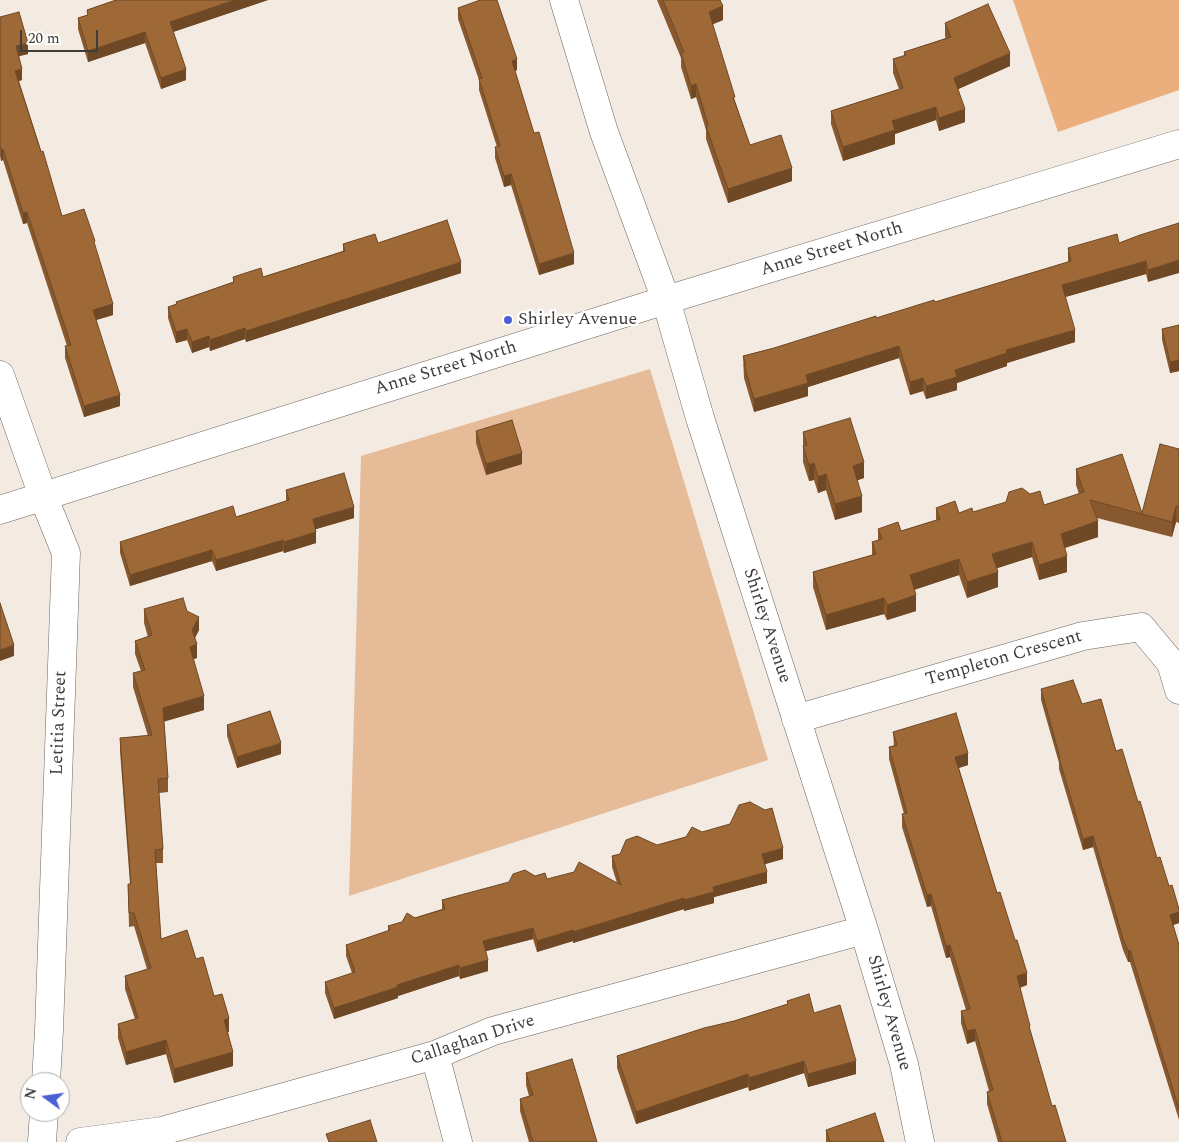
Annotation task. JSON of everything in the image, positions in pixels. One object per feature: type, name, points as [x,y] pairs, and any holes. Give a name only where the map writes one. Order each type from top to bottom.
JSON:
[{"type":"street","name":"Shirley Avenue","points":[[564,0],[604,132],[666,300],[700,418],[864,930],[904,1064],[920,1142]]},
{"type":"street","name":"Anne Street North","points":[[0,510],[666,300],[1179,144]]},
{"type":"street","name":"Letitia Street","points":[[0,375],[43,496],[66,553],[46,1072]]},
{"type":"street","name":"Templeton Crescent","points":[[796,719],[1082,636],[1141,627],[1171,663],[1179,690]]},
{"type":"street","name":"Callaghan Drive","points":[[80,1142],[162,1131],[434,1055],[493,1031],[864,930]]},
{"type":"street","points":[[434,1055],[458,1142]]},
{"type":"street","points":[[42,1142],[43,1122]]},
{"type":"shaded area","points":[[1013,0],[1179,0],[1179,90],[1058,132]]},
{"type":"shaded area","points":[[650,369],[768,760],[349,896],[361,456]]},
{"type":"building","points":[[116,0],[235,0],[170,22],[186,69],[161,78],[145,32],[88,51],[78,18],[88,15],[87,10]]},
{"type":"building","points":[[480,0],[497,0],[517,59],[512,61],[534,133],[539,132],[574,253],[539,264],[511,174],[504,176],[495,147],[500,146],[479,79],[482,78],[458,8]]},
{"type":"building","points":[[663,0],[720,0],[723,6],[709,12],[735,97],[733,97],[750,145],[781,135],[792,168],[728,189],[706,126],[708,125],[696,84],[691,86],[681,53],[684,52]]},
{"type":"building","points":[[988,4],[1010,53],[954,78],[965,109],[939,118],[936,107],[892,121],[895,130],[843,147],[831,111],[903,88],[893,59],[906,55],[904,52],[951,37],[945,23]]},
{"type":"building","points":[[19,12],[28,43],[16,46],[22,69],[15,71],[41,152],[43,151],[62,216],[84,209],[113,304],[93,310],[120,395],[84,406],[65,346],[71,345],[27,212],[23,213],[3,149],[1,150],[0,145],[0,17]]},
{"type":"building","points":[[447,220],[461,262],[246,331],[245,328],[210,340],[209,336],[192,342],[187,329],[176,332],[168,307],[177,304],[176,302],[234,282],[233,277],[261,268],[263,277],[345,251],[343,244],[375,234],[378,243]]},
{"type":"building","points":[[1179,223],[1179,260],[1148,270],[1146,261],[1062,285],[1075,330],[1006,350],[1007,353],[955,370],[957,377],[926,386],[923,378],[910,382],[899,346],[806,375],[808,383],[754,399],[743,356],[876,316],[876,318],[934,300],[935,302],[1071,261],[1068,248],[1117,234],[1119,243]]},
{"type":"building","points":[[1179,325],[1179,360],[1170,362],[1162,329]]},
{"type":"building","points":[[850,418],[864,462],[853,466],[862,496],[835,504],[826,474],[818,477],[814,463],[809,465],[803,446],[807,445],[803,432]]},
{"type":"building","points":[[512,420],[522,453],[486,464],[476,431]]},
{"type":"building","points":[[1160,444],[1179,449],[1179,507],[1176,506],[1172,522],[1090,500],[1098,521],[1061,534],[1067,556],[1039,565],[1032,542],[992,554],[998,572],[967,582],[959,559],[910,575],[916,595],[887,605],[884,598],[826,615],[813,572],[876,554],[872,542],[882,539],[878,529],[898,522],[901,531],[940,519],[936,508],[955,501],[959,513],[972,508],[973,512],[1006,502],[1009,492],[1022,488],[1030,494],[1040,491],[1044,505],[1084,492],[1076,469],[1122,454],[1142,513]]},
{"type":"building","points":[[344,473],[354,507],[313,519],[316,532],[216,560],[212,550],[130,575],[120,542],[233,506],[236,517],[289,500],[286,490]]},
{"type":"building","points":[[183,598],[187,611],[199,617],[192,630],[197,644],[190,647],[204,696],[163,708],[168,778],[158,779],[163,849],[155,850],[161,939],[187,930],[196,959],[203,957],[214,996],[222,994],[229,1018],[224,1020],[233,1052],[174,1069],[166,1040],[126,1052],[118,1024],[138,1018],[125,976],[151,968],[134,913],[129,913],[128,884],[131,884],[120,738],[152,735],[133,673],[145,670],[135,641],[152,635],[144,609]]},
{"type":"building","points":[[0,603],[14,645],[0,650]]},
{"type":"building","points":[[1073,680],[1082,704],[1101,699],[1116,751],[1122,749],[1157,858],[1160,857],[1169,886],[1172,885],[1179,909],[1179,912],[1170,915],[1179,945],[1179,1109],[1130,950],[1128,951],[1123,939],[1093,836],[1083,839],[1041,689]]},
{"type":"building","points":[[270,711],[281,743],[237,757],[227,725]]},
{"type":"building","points":[[956,713],[968,753],[955,757],[997,893],[1000,892],[1027,973],[1017,976],[1052,1106],[1055,1105],[1066,1142],[1002,1142],[987,1092],[993,1090],[975,1029],[967,1031],[961,1011],[970,1009],[950,945],[946,946],[931,894],[927,895],[902,814],[907,813],[889,747],[897,745],[893,732]]},
{"type":"building","points":[[750,802],[765,810],[772,808],[783,848],[762,854],[767,872],[713,887],[714,892],[684,900],[684,898],[537,941],[533,928],[483,941],[488,960],[460,968],[459,965],[334,1008],[325,982],[355,972],[346,945],[390,930],[388,926],[402,922],[407,913],[415,918],[445,909],[442,900],[509,882],[513,874],[525,870],[535,876],[545,873],[547,879],[574,872],[579,862],[621,885],[612,856],[620,854],[626,840],[637,836],[657,845],[686,837],[692,827],[702,832],[730,824],[739,805]]},
{"type":"building","points":[[809,994],[814,1013],[840,1005],[856,1061],[808,1074],[804,1061],[749,1078],[748,1074],[636,1112],[617,1056],[788,1004],[787,1001]]},
{"type":"building","points":[[572,1059],[597,1142],[533,1142],[520,1099],[533,1095],[526,1073]]},
{"type":"building","points":[[875,1113],[884,1142],[830,1142],[826,1130]]},
{"type":"building","points":[[370,1120],[377,1142],[329,1142],[326,1134]]},
{"type":"place","name":"Shirley Avenue","points":[[508,320]]}]
